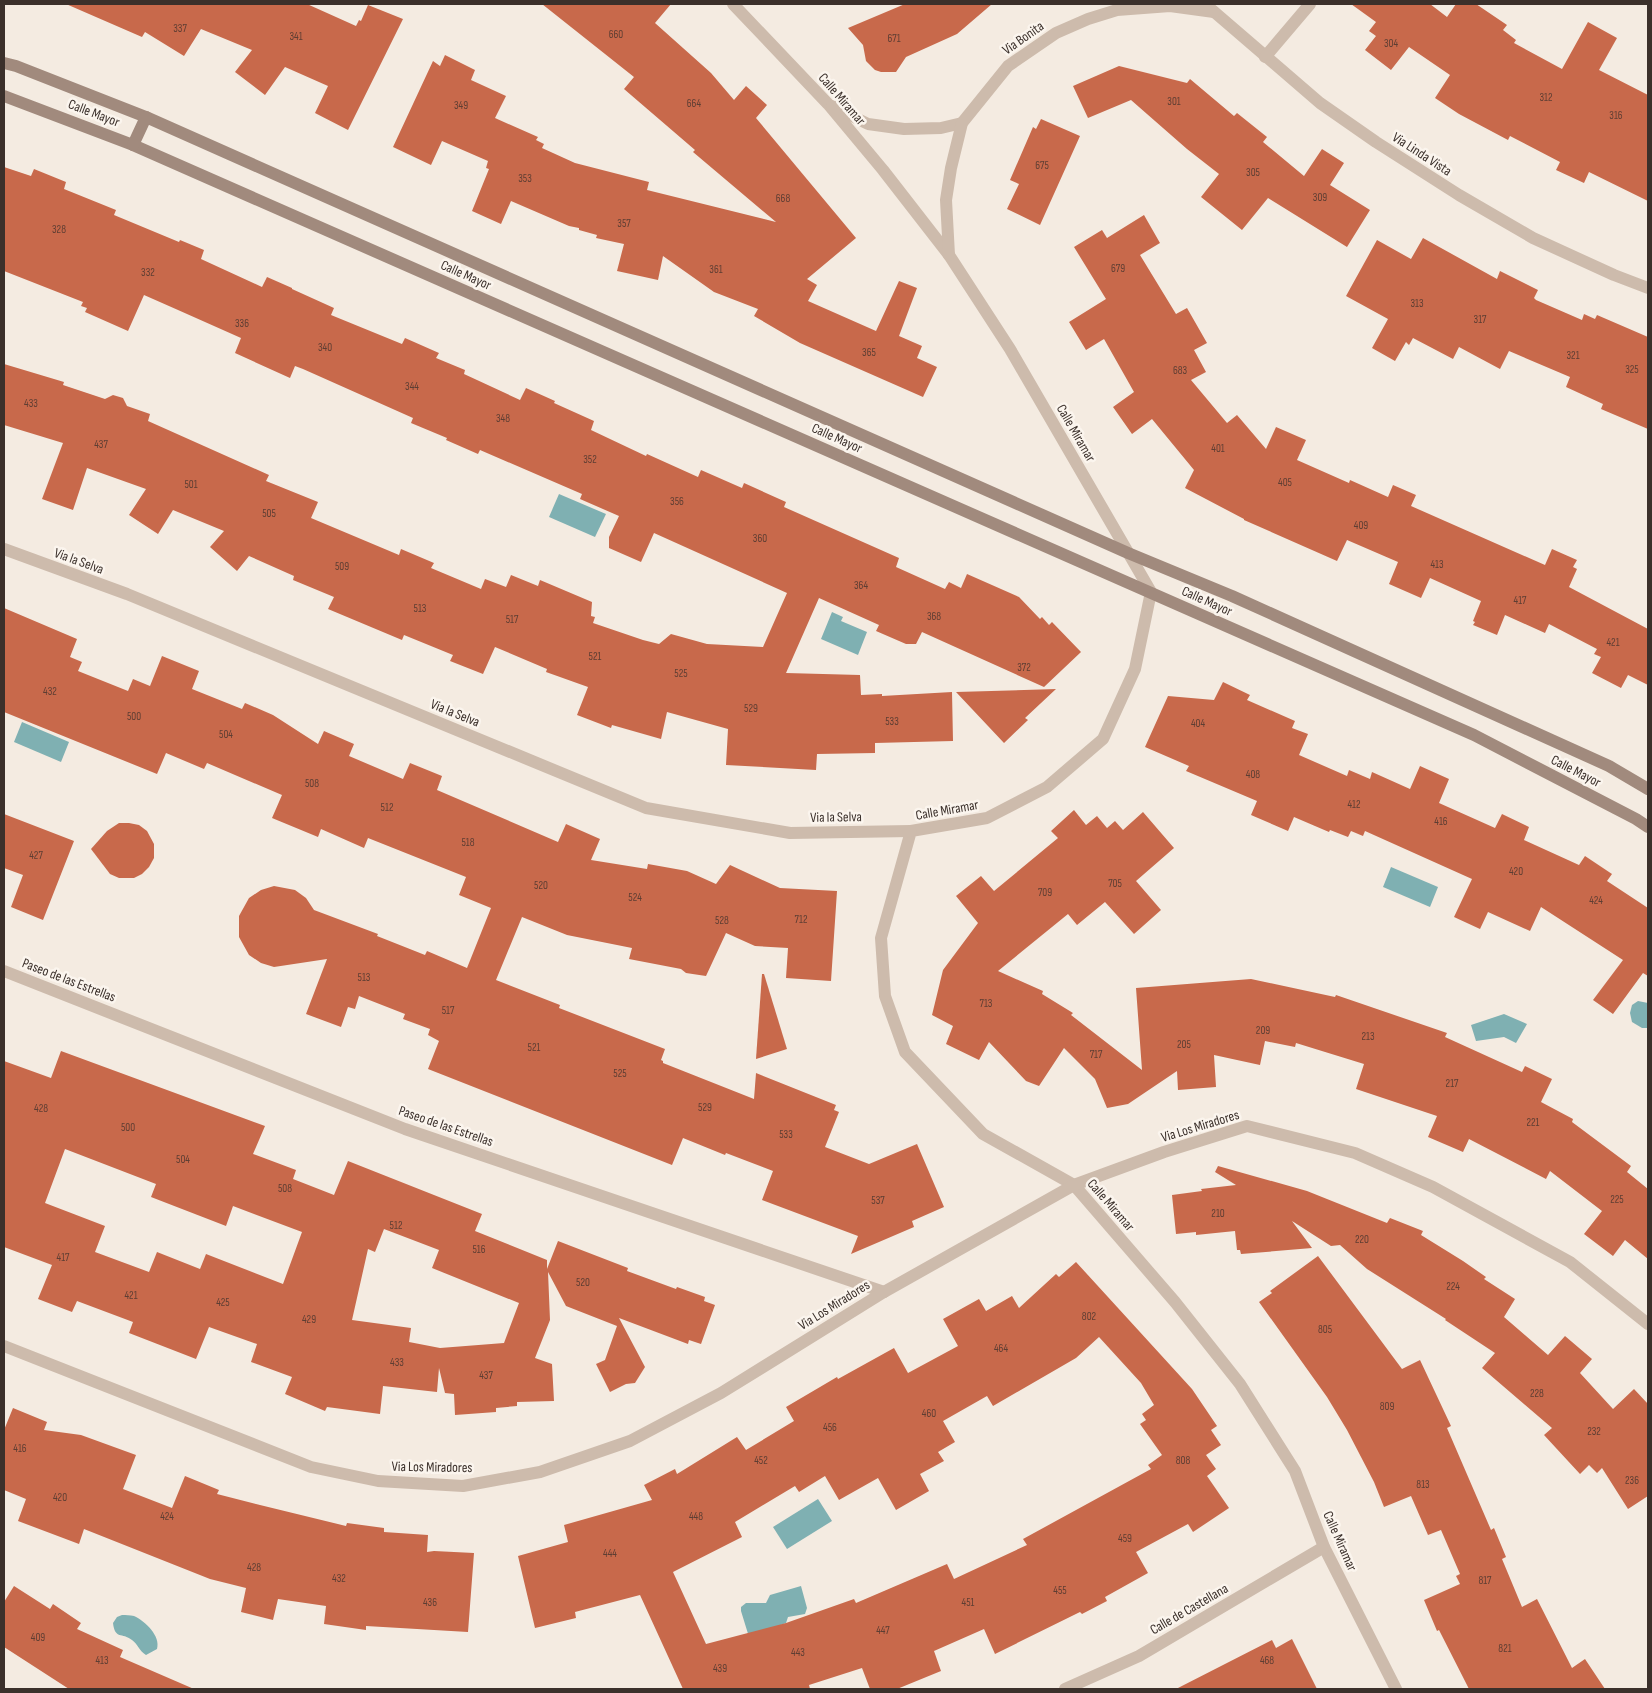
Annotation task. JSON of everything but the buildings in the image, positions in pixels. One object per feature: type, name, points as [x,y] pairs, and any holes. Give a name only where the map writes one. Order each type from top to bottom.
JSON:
[{"type":"street","name":"Calle Miramar","points":[[733,4],[828,104],[949,254],[1010,348],[1151,592],[1136,669],[1102,738],[1047,787],[987,818],[911,831],[880,938],[885,996],[905,1052],[983,1134],[1074,1185],[1175,1302],[1240,1384],[1295,1471],[1324,1547],[1396,1689]]},
{"type":"street","points":[[1265,57],[1310,4]]},
{"type":"street","name":"Via Bonita","points":[[949,254],[946,200],[950,168],[962,123],[1008,66],[1056,33],[1088,19],[1118,10],[1170,6],[1209,8]]},
{"type":"street","name":"Via Linda Vista","points":[[1209,8],[1320,103],[1376,142],[1459,195],[1533,238],[1614,275],[1648,288]]},
{"type":"street","name":"Calle Mayor","points":[[4,63],[146,117],[1128,553],[1232,596],[1591,757],[1648,789]]},
{"type":"street","name":"Calle Mayor","points":[[4,96],[133,145],[1474,734],[1648,827]]},
{"type":"street","points":[[828,104],[868,124],[904,129],[941,128],[962,123]]},
{"type":"street","points":[[133,145],[146,117]]},
{"type":"street","name":"Via la Selva","points":[[4,549],[127,594],[646,808],[790,833],[911,831]]},
{"type":"street","name":"Paseo de las Estrellas","points":[[4,971],[405,1129],[884,1292]]},
{"type":"street","name":"Via Los Miradores","points":[[4,1346],[311,1467],[378,1481],[463,1486],[540,1472],[630,1441],[721,1393],[884,1292],[1074,1185],[1164,1152],[1247,1126],[1355,1153],[1433,1187],[1570,1262],[1648,1324]]},
{"type":"street","name":"Calle de Castellana","points":[[1065,1689],[1139,1656],[1324,1547]]},
{"type":"water","points":[[559,494],[606,514],[595,537],[549,517]]},
{"type":"water","points":[[832,612],[843,617],[841,621],[867,632],[858,655],[821,639]]},
{"type":"water","points":[[22,722],[69,742],[61,762],[14,742]]},
{"type":"water","points":[[1391,867],[1438,887],[1430,907],[1383,887]]},
{"type":"water","points":[[1638,1001],[1648,1003],[1648,1028],[1642,1028],[1632,1022],[1630,1013],[1632,1005]]},
{"type":"water","points":[[1504,1014],[1527,1024],[1516,1043],[1504,1037],[1476,1041],[1471,1025]]},
{"type":"water","points":[[818,1499],[832,1521],[787,1549],[773,1527]]},
{"type":"water","points":[[801,1586],[807,1608],[805,1614],[788,1617],[786,1623],[749,1637],[741,1607],[746,1603],[766,1603],[770,1595]]},
{"type":"water","points":[[122,1615],[134,1616],[143,1621],[157,1639],[157,1649],[146,1655],[132,1640],[117,1634],[113,1623],[117,1617]]}]
